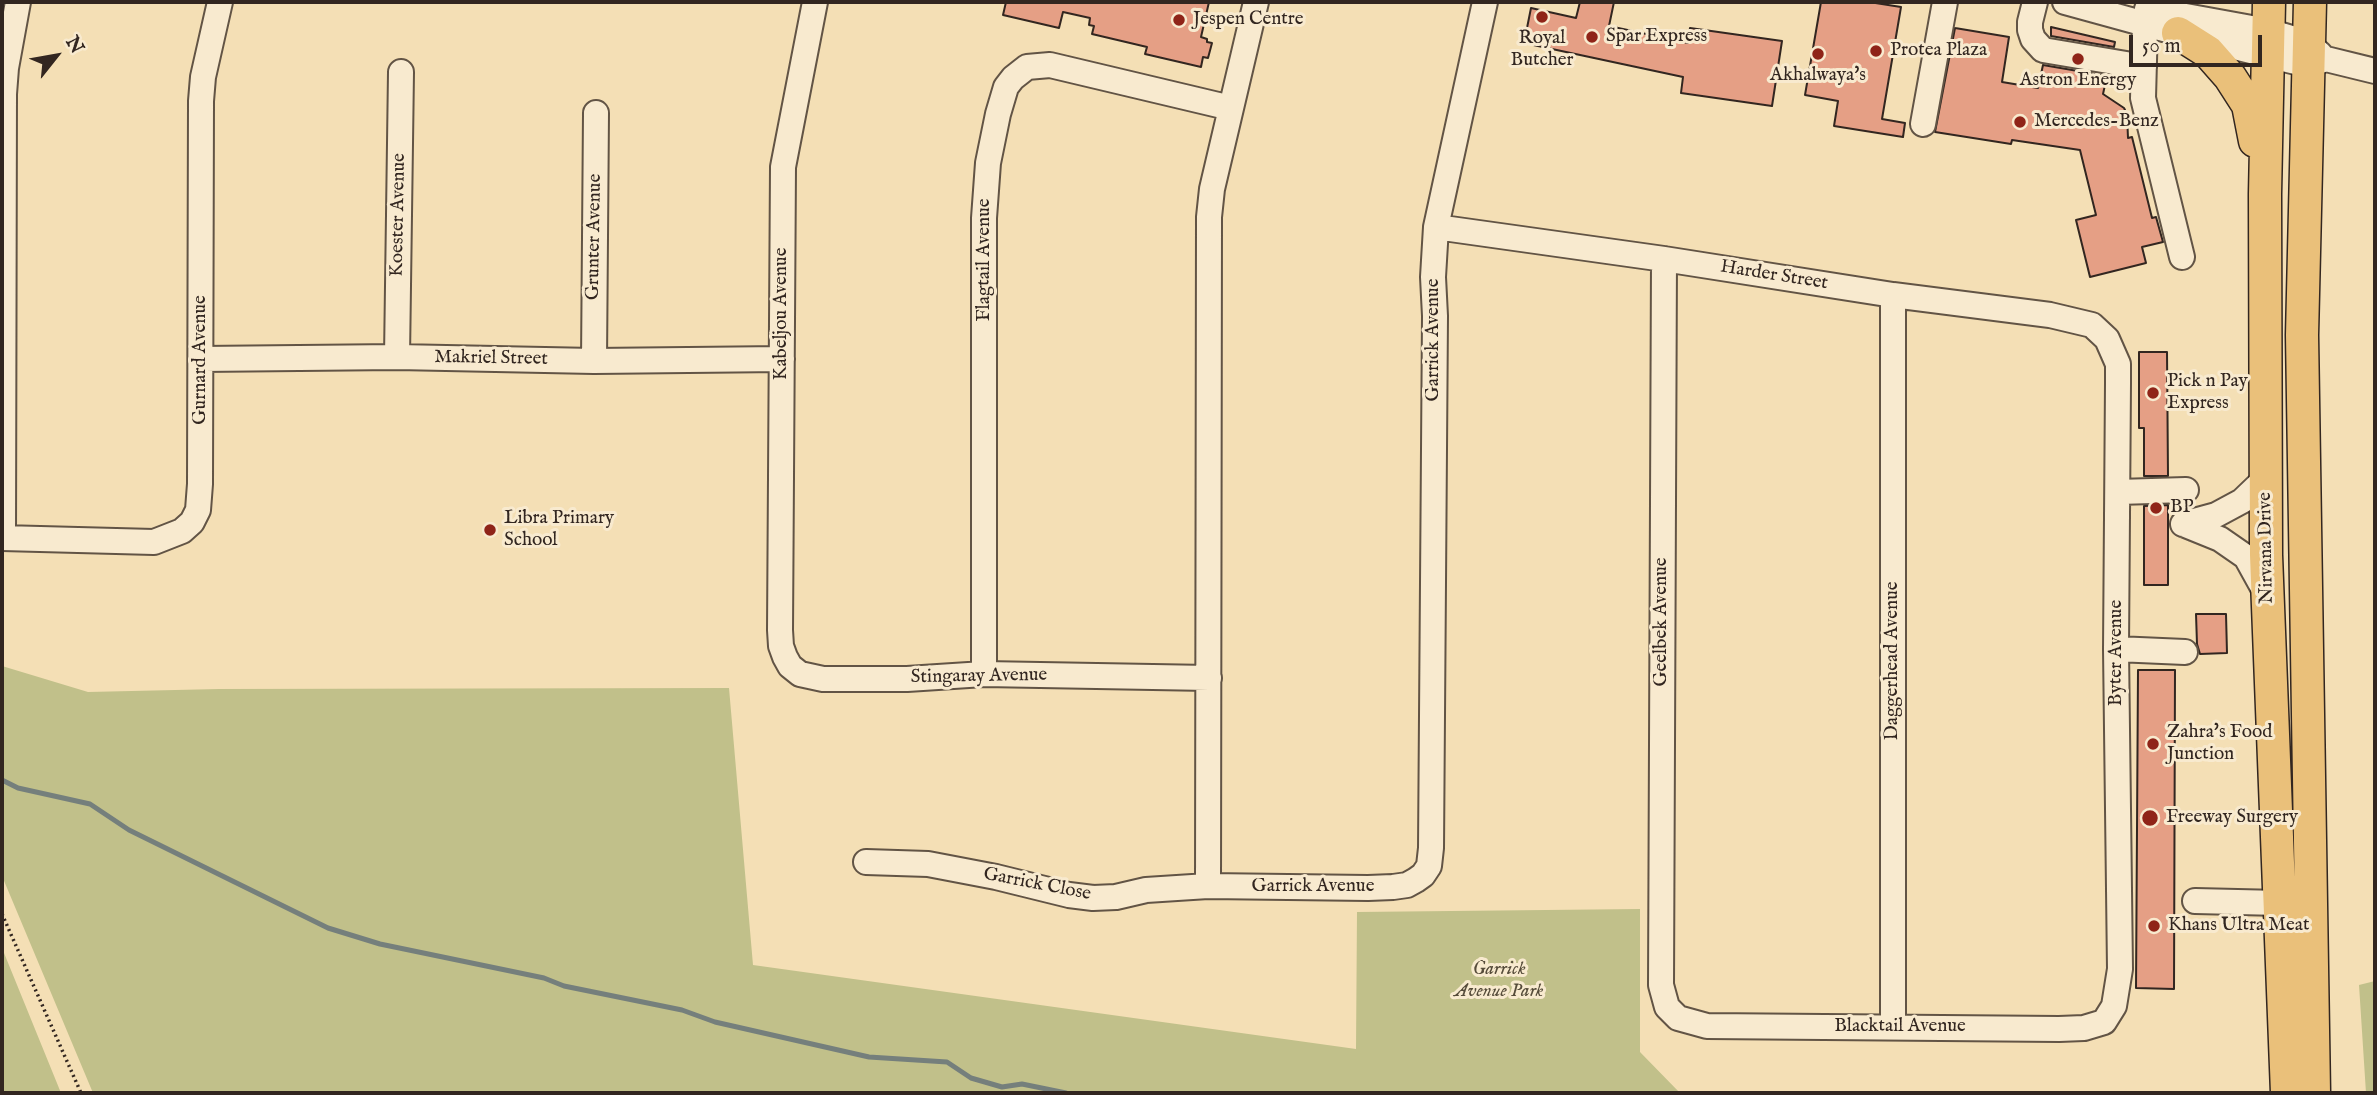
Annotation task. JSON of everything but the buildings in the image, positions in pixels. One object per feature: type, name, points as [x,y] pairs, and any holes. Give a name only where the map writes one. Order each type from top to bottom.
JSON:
[{"type":"main road","name":"Nirvana Drive","points":[[2310,2],[2314,56],[2302,349],[2314,1093]]},
{"type":"main road","points":[[2164,18],[2219,64],[2248,105],[2265,194]]},
{"type":"main road","name":"Nirvana Drive","points":[[2268,29],[2265,194],[2267,596],[2287,1093]]},
{"type":"street","points":[[2,538],[4,94],[18,2]]},
{"type":"street","name":"Gurnard Avenue","points":[[2,538],[154,542],[183,531],[198,510],[201,102],[219,2]]},
{"type":"street","name":"Kabeljou Avenue","points":[[780,630],[783,167],[815,2]]},
{"type":"street","points":[[1208,886],[1209,217],[1212,189],[1256,2]]},
{"type":"street","name":"Garrick Avenue","points":[[1208,886],[1393,887],[1407,885],[1423,876],[1429,866],[1432,835],[1433,277],[1436,227],[1485,2]]},
{"type":"street","points":[[1923,124],[1945,2]]},
{"type":"street","points":[[2035,2],[2030,30],[2033,39],[2043,50],[2144,67]]},
{"type":"street","points":[[2065,2],[2164,18],[2268,29],[2314,56],[2375,71]]},
{"type":"street","points":[[2118,2],[2164,18]]},
{"type":"street","points":[[2164,18],[2144,67],[2143,98],[2182,257]]},
{"type":"street","name":"Flagtail Avenue","points":[[984,674],[984,218],[988,163],[1006,88],[1013,78],[1027,67],[1050,65],[1231,108]]},
{"type":"street","name":"Koester Avenue","points":[[397,357],[401,72]]},
{"type":"street","name":"Grunter Avenue","points":[[594,361],[596,113]]},
{"type":"street","name":"Harder Street","points":[[1436,227],[2077,320],[2092,325],[2107,339]]},
{"type":"street","name":"Geelbek Avenue","points":[[1661,985],[1664,259]]},
{"type":"street","name":"Daggerhead Avenue","points":[[1893,295],[1893,1027]]},
{"type":"street","name":"Byter Avenue","points":[[2107,339],[2118,364],[2116,649],[2120,969]]},
{"type":"street","name":"Makriel Street","points":[[201,359],[782,359]]},
{"type":"street","points":[[2266,478],[2242,501],[2216,515],[2183,524],[2220,539],[2246,557],[2267,596]]},
{"type":"street","points":[[2118,492],[2186,490]]},
{"type":"street","name":"Stingaray Avenue","points":[[780,630],[781,646],[790,666],[808,677],[823,679],[907,679],[984,674],[1209,678]]},
{"type":"street","points":[[2116,649],[2185,652]]},
{"type":"street","name":"Garrick Close","points":[[866,862],[928,864],[1093,898],[1116,897],[1146,890],[1208,886]]},
{"type":"street","points":[[2195,901],[2280,903]]},
{"type":"street","name":"Blacktail Avenue","points":[[1661,985],[1664,999],[1672,1013],[1689,1023],[1707,1026],[2059,1029],[2095,1026],[2104,1022],[2114,1006],[2120,969]]},
{"type":"path","points":[[2,914],[81,1093]]},
{"type":"green space","name":"Garrick Avenue Park","points":[[2,666],[88,692],[219,689],[729,688],[753,965],[1356,1049],[1357,912],[1640,909],[1640,1052],[1680,1093],[93,1093],[2,876]]},
{"type":"green space","points":[[2,948],[61,1093],[2,1093]]},
{"type":"green space","points":[[2375,981],[2375,1093],[2366,1093],[2359,985]]},
{"type":"waterway","points":[[2,780],[18,788],[90,804],[129,830],[328,928],[380,944],[544,978],[564,986],[682,1010],[715,1022],[869,1057],[947,1062],[971,1078],[1002,1087],[1022,1084],[1066,1093]]},
{"type":"place","name":"Royal Butcher","points":[[1542,17]]},
{"type":"place","name":"Jespen Centre","points":[[1179,20]]},
{"type":"place","name":"Spar Express","points":[[1592,37]]},
{"type":"place","name":"Protea Plaza","points":[[1876,51]]},
{"type":"place","name":"Akhalwaya's","points":[[1818,54]]},
{"type":"place","name":"Astron Energy","points":[[2078,59]]},
{"type":"place","name":"Mercedes-Benz","points":[[2020,122]]},
{"type":"place","name":"Pick n Pay Express","points":[[2153,393]]},
{"type":"place","name":"BP","points":[[2156,508]]},
{"type":"place","name":"Libra Primary School","points":[[490,530]]},
{"type":"place","name":"Zahra's Food Junction","points":[[2153,744]]},
{"type":"place","name":"Freeway Surgery","points":[[2150,818]]},
{"type":"place","name":"Khans Ultra Meat","points":[[2154,926]]}]
